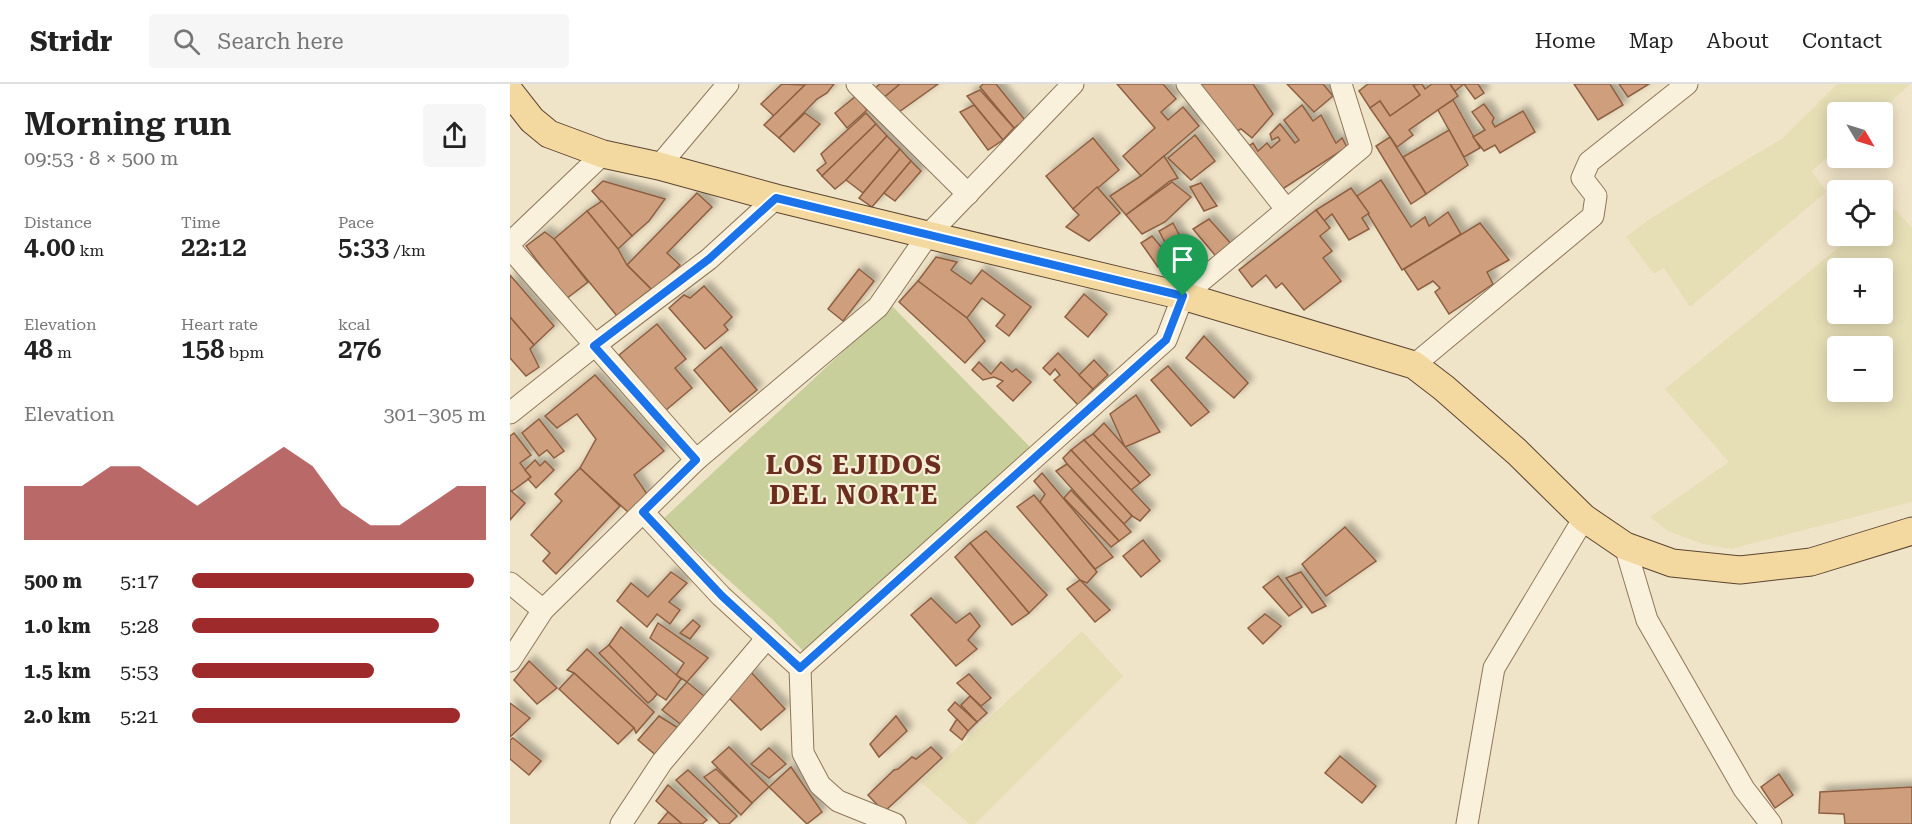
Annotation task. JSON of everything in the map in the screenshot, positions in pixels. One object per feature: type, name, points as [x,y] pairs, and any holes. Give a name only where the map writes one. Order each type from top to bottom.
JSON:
[{"type":"main road","points":[[510,92],[532,120],[549,134],[603,154],[659,166],[928,236],[1183,296],[1414,365],[1517,452],[1584,518],[1625,546],[1672,563],[1740,570],[1811,562],[1912,531]]},
{"type":"street","points":[[659,166],[728,84]]},
{"type":"street","points":[[857,84],[968,194]]},
{"type":"street","points":[[510,661],[543,610],[696,460],[878,307],[928,236],[1073,84]]},
{"type":"street","points":[[1187,84],[1286,209]]},
{"type":"street","points":[[800,668],[1166,340],[1183,296],[1361,148],[1341,84]]},
{"type":"street","points":[[1414,365],[1593,216],[1596,196],[1582,178],[1589,162],[1687,84]]},
{"type":"street","points":[[510,243],[603,154]]},
{"type":"street","points":[[510,413],[709,259],[776,198]]},
{"type":"street","points":[[510,248],[696,460]]},
{"type":"street","points":[[643,512],[722,596],[800,668],[803,753],[820,785],[838,801],[895,824]]},
{"type":"street","points":[[1467,824],[1494,668],[1584,518]]},
{"type":"street","points":[[1625,546],[1647,620],[1744,789],[1771,824]]},
{"type":"street","points":[[510,583],[543,610]]},
{"type":"street","points":[[621,824],[662,762],[767,638]]},
{"type":"shaded area","points":[[1837,84],[1910,84],[1891,102],[1827,102],[1827,158],[1812,171],[1826,192],[1690,307],[1664,268],[1654,274],[1626,237],[1647,221],[1783,138]]},
{"type":"shaded area","points":[[1893,207],[1912,228],[1912,502],[1731,549],[1703,544],[1668,531],[1650,517],[1729,462],[1665,389],[1841,246],[1893,246]]},
{"type":"shaded area","points":[[1082,631],[1123,676],[975,824],[969,824],[921,782]]},
{"type":"green space","points":[[892,306],[1031,448],[807,655],[773,620],[662,520]]},
{"type":"building","points":[[782,84],[805,85],[774,116],[761,104]]},
{"type":"building","points":[[806,84],[834,84],[779,138],[764,125]]},
{"type":"building","points":[[880,84],[900,84],[881,100],[870,92]]},
{"type":"building","points":[[900,84],[938,84],[896,114],[881,100]]},
{"type":"building","points":[[983,84],[996,84],[1025,120],[1014,128],[980,87]]},
{"type":"building","points":[[1117,84],[1163,84],[1176,99],[1161,112],[1168,120],[1183,107],[1199,126],[1141,176],[1123,156],[1155,128]]},
{"type":"building","points":[[1197,84],[1253,84],[1273,114],[1252,138],[1241,129],[1235,132]]},
{"type":"building","points":[[1287,84],[1323,84],[1333,96],[1314,112]]},
{"type":"building","points":[[1368,84],[1414,84],[1420,95],[1390,116],[1380,101],[1370,108],[1359,91]]},
{"type":"building","points":[[1422,84],[1425,89],[1432,84],[1450,84],[1458,96],[1409,130],[1413,135],[1397,147],[1370,108],[1380,101],[1390,116],[1420,95],[1413,85]]},
{"type":"building","points":[[1450,84],[1464,84],[1455,91]]},
{"type":"building","points":[[1464,84],[1478,84],[1484,93],[1475,99]]},
{"type":"building","points":[[1574,84],[1610,84],[1623,105],[1598,120]]},
{"type":"building","points":[[1619,84],[1649,84],[1628,97]]},
{"type":"building","points":[[980,90],[1014,128],[1003,140],[967,96]]},
{"type":"building","points":[[856,96],[867,110],[847,128],[835,113]]},
{"type":"building","points":[[1453,100],[1480,148],[1464,157],[1438,110]]},
{"type":"building","points":[[1484,104],[1494,118],[1492,122],[1495,127],[1523,111],[1535,132],[1500,153],[1495,145],[1484,151],[1473,137],[1485,130],[1472,112]]},
{"type":"building","points":[[974,105],[1003,140],[988,150],[960,112]]},
{"type":"building","points":[[1302,105],[1313,121],[1321,115],[1336,143],[1342,138],[1347,147],[1281,190],[1246,148],[1253,143],[1258,151],[1267,143],[1271,148],[1280,140],[1278,137],[1272,140],[1270,134],[1280,124],[1295,143],[1299,140],[1284,120]]},
{"type":"building","points":[[805,113],[820,124],[794,152],[779,138]]},
{"type":"building","points":[[866,113],[876,124],[822,176],[817,170],[826,163],[821,154]]},
{"type":"building","points":[[876,124],[887,136],[835,189],[822,176]]},
{"type":"building","points":[[1449,130],[1468,165],[1426,194],[1403,157]]},
{"type":"building","points":[[1195,135],[1215,161],[1191,180],[1168,158]]},
{"type":"building","points":[[887,136],[900,149],[863,193],[846,180]]},
{"type":"building","points":[[1390,137],[1426,194],[1411,204],[1376,146]]},
{"type":"building","points":[[1093,138],[1119,170],[1073,209],[1046,176]]},
{"type":"building","points":[[900,149],[911,161],[872,207],[859,198]]},
{"type":"building","points":[[1164,156],[1178,178],[1170,181],[1126,215],[1110,196],[1141,176]]},
{"type":"building","points":[[911,161],[921,171],[895,201],[884,193]]},
{"type":"building","points":[[1381,180],[1411,227],[1425,217],[1429,226],[1448,212],[1461,234],[1402,270],[1357,196]]},
{"type":"building","points":[[603,181],[665,199],[649,221],[632,236],[592,191]]},
{"type":"building","points":[[1172,182],[1191,197],[1165,222],[1142,234],[1126,215]]},
{"type":"building","points":[[1201,183],[1217,206],[1204,211],[1190,187]]},
{"type":"building","points":[[1097,187],[1120,213],[1089,241],[1066,227],[1079,215],[1073,209]]},
{"type":"building","points":[[1351,188],[1369,213],[1362,218],[1369,229],[1349,240],[1332,214],[1324,221],[1316,210]]},
{"type":"building","points":[[697,193],[712,207],[667,253],[680,265],[655,290],[651,289],[627,265]]},
{"type":"building","points":[[602,201],[632,236],[618,249],[587,211]]},
{"type":"building","points":[[1316,210],[1330,228],[1320,236],[1332,251],[1323,258],[1341,281],[1304,310],[1282,283],[1276,288],[1266,275],[1252,287],[1239,270]]},
{"type":"building","points":[[587,211],[618,249],[627,265],[651,289],[617,316],[554,239]]},
{"type":"building","points":[[1209,219],[1234,247],[1219,260],[1193,229]]},
{"type":"building","points":[[1173,223],[1191,257],[1177,265],[1159,231]]},
{"type":"building","points":[[1480,223],[1509,260],[1487,272],[1493,284],[1449,314],[1435,292],[1440,288],[1433,281],[1418,290],[1404,269]]},
{"type":"building","points":[[545,232],[554,239],[588,282],[566,299],[526,246]]},
{"type":"building","points":[[1152,236],[1172,260],[1158,267],[1141,243]]},
{"type":"building","points":[[936,257],[957,262],[951,270],[971,284],[982,270],[1031,307],[1009,336],[996,326],[1005,315],[982,298],[967,318],[918,281]]},
{"type":"building","points":[[859,269],[874,281],[843,321],[828,309]]},
{"type":"building","points":[[510,275],[554,326],[534,345],[510,317]]},
{"type":"building","points":[[918,281],[967,318],[985,341],[965,363],[899,302]]},
{"type":"building","points":[[704,286],[732,317],[724,325],[728,330],[705,349],[669,308],[684,295],[690,298]]},
{"type":"building","points":[[1084,294],[1107,314],[1088,337],[1065,317]]},
{"type":"building","points":[[510,317],[534,345],[530,349],[539,367],[526,376],[510,358]]},
{"type":"building","points":[[657,324],[686,359],[675,368],[692,388],[665,411],[619,355]]},
{"type":"building","points":[[1204,336],[1248,383],[1234,398],[1186,358]]},
{"type":"building","points":[[721,347],[757,390],[730,412],[694,370]]},
{"type":"building","points":[[1058,353],[1093,389],[1078,405],[1054,380],[1060,375],[1055,369],[1050,375],[1043,368]]},
{"type":"building","points":[[1094,360],[1108,375],[1093,389],[1079,375]]},
{"type":"building","points":[[979,362],[991,374],[1001,362],[1012,372],[1016,369],[1031,382],[1013,401],[997,386],[1003,381],[994,377],[983,380],[972,370]]},
{"type":"building","points":[[1168,366],[1209,412],[1191,426],[1151,380]]},
{"type":"building","points":[[595,375],[664,451],[634,475],[647,494],[629,513],[580,468],[596,439],[577,414],[557,428],[545,416]]},
{"type":"building","points":[[1136,395],[1160,432],[1125,447],[1110,414]]},
{"type":"building","points":[[539,419],[564,451],[554,458],[547,450],[539,456],[522,433]]},
{"type":"building","points":[[1104,423],[1150,475],[1140,483],[1093,434]]},
{"type":"building","points":[[514,433],[531,455],[520,463],[531,477],[512,491],[510,490],[510,436]]},
{"type":"building","points":[[1093,434],[1140,483],[1131,490],[1084,440]]},
{"type":"building","points":[[1084,440],[1150,510],[1140,521],[1132,516],[1071,450]]},
{"type":"building","points":[[1071,450],[1132,516],[1124,524],[1067,464],[1063,458]]},
{"type":"building","points":[[535,460],[540,466],[545,461],[554,470],[536,488],[528,479],[531,477],[525,470]]},
{"type":"building","points":[[1067,464],[1131,532],[1119,541],[1056,471]]},
{"type":"building","points":[[580,468],[620,506],[556,574],[543,561],[550,553],[531,535],[562,501],[555,494]]},
{"type":"building","points":[[1042,473],[1113,557],[1095,569],[1040,502],[1045,494],[1034,481]]},
{"type":"building","points":[[510,490],[525,503],[510,520]]},
{"type":"building","points":[[1071,490],[1119,541],[1111,547],[1064,498]]},
{"type":"building","points":[[1034,495],[1097,572],[1087,583],[1080,580],[1017,507]]},
{"type":"building","points":[[1345,527],[1376,561],[1326,596],[1302,564]]},
{"type":"building","points":[[986,531],[1047,595],[1029,613],[970,543]]},
{"type":"building","points":[[1143,540],[1160,561],[1141,577],[1123,556]]},
{"type":"building","points":[[970,543],[1029,613],[1012,625],[955,557]]},
{"type":"building","points":[[671,572],[687,583],[669,602],[680,610],[670,624],[657,614],[647,627],[617,601],[631,583],[648,597]]},
{"type":"building","points":[[1301,572],[1326,606],[1312,613],[1286,578]]},
{"type":"building","points":[[1278,576],[1302,607],[1289,616],[1263,587]]},
{"type":"building","points":[[1080,580],[1110,610],[1095,622],[1067,589]]},
{"type":"building","points":[[931,598],[956,623],[970,613],[980,626],[968,640],[977,649],[956,666],[911,615]]},
{"type":"building","points":[[1265,614],[1281,626],[1263,644],[1248,628]]},
{"type":"building","points":[[693,620],[700,626],[690,639],[680,633]]},
{"type":"building","points":[[658,623],[708,658],[687,682],[676,675],[684,663],[650,638]]},
{"type":"building","points":[[621,627],[681,679],[666,700],[657,694],[609,645]]},
{"type":"building","points":[[609,645],[657,694],[648,703],[599,653]]},
{"type":"building","points":[[587,649],[654,712],[636,733],[634,728],[574,673],[567,670]]},
{"type":"building","points":[[529,661],[557,688],[537,704],[514,680]]},
{"type":"building","points":[[750,671],[785,709],[761,730],[726,695]]},
{"type":"building","points":[[574,673],[634,728],[618,744],[559,689]]},
{"type":"building","points":[[969,674],[991,698],[981,706],[957,683]]},
{"type":"building","points":[[687,682],[709,700],[683,726],[662,710]]},
{"type":"building","points":[[970,696],[987,713],[977,722],[961,705]]},
{"type":"building","points":[[955,702],[977,722],[968,731],[948,710]]},
{"type":"building","points":[[510,703],[530,718],[510,737]]},
{"type":"building","points":[[659,716],[683,731],[658,757],[638,740]]},
{"type":"building","points":[[896,716],[907,731],[879,757],[870,744]]},
{"type":"building","points":[[957,719],[968,731],[962,740],[950,730]]},
{"type":"building","points":[[513,738],[541,761],[529,775],[510,759],[510,740]]},
{"type":"building","points":[[729,747],[769,787],[752,803],[712,762]]},
{"type":"building","points":[[931,747],[942,758],[884,812],[868,795],[894,770],[912,757],[916,759]]},
{"type":"building","points":[[769,748],[786,764],[769,778],[751,764]]},
{"type":"building","points":[[1340,756],[1376,786],[1362,803],[1325,773]]},
{"type":"building","points":[[791,767],[822,812],[807,824],[769,787]]},
{"type":"building","points":[[716,769],[752,803],[741,815],[704,777]]},
{"type":"building","points":[[688,770],[737,816],[729,824],[720,824],[676,780]]},
{"type":"building","points":[[1779,774],[1793,795],[1775,808],[1761,787]]},
{"type":"building","points":[[668,785],[707,820],[702,824],[682,824],[656,801]]},
{"type":"building","points":[[1912,787],[1912,824],[1845,824],[1844,814],[1819,813],[1820,792]]},
{"type":"building","points":[[668,812],[682,824],[658,824]]},
{"type":"district","name":"LOS EJIDOS DEL NORTE","points":[[854,480]]},
{"type":"route","points":[[776,198],[1183,296],[1166,340],[800,668],[722,596],[643,512],[696,460],[594,346],[709,259],[776,198]]}]
